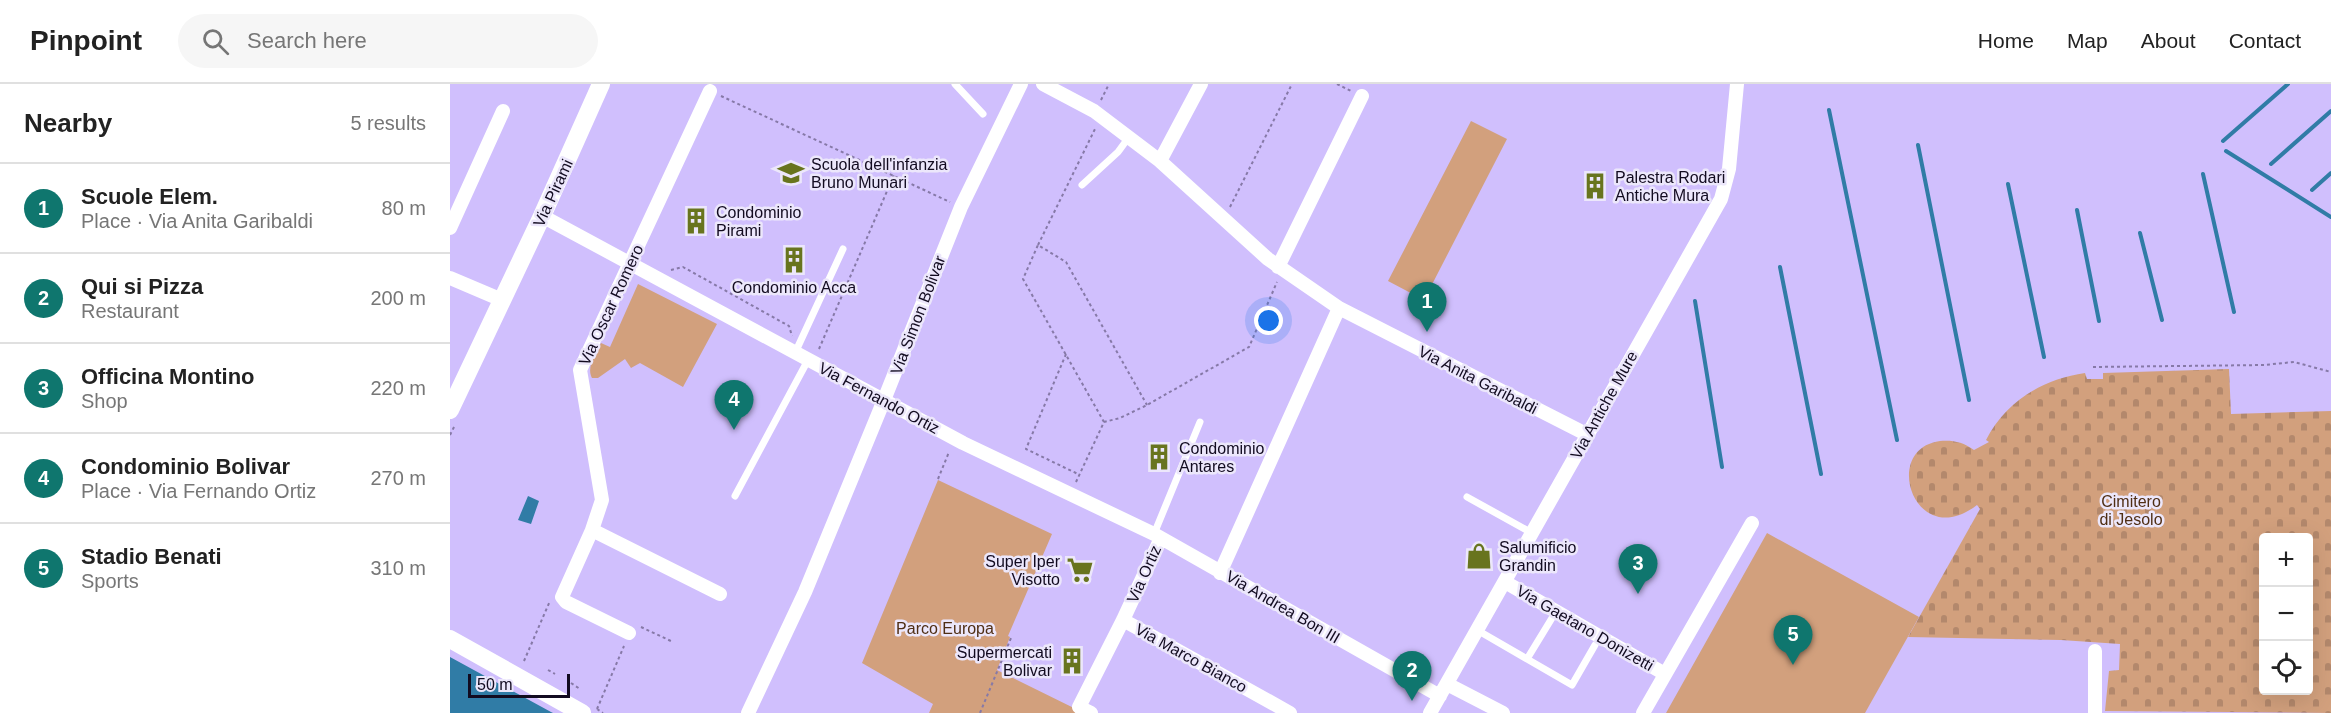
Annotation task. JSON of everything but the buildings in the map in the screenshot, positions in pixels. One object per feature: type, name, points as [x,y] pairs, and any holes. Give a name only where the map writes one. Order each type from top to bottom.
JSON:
[{"type":"street","name":"Via Pirami","points":[[452,417],[502,300],[601,84]]},
{"type":"street","name":"Via Simon Bolivar","points":[[748,713],[805,592],[961,207],[1021,84]]},
{"type":"street","name":"Via Anita Garibaldi","points":[[1043,84],[1094,111],[1160,161],[1278,273],[1339,309],[1587,435]]},
{"type":"street","points":[[1160,161],[1201,84]]},
{"type":"street","name":"Via Antiche Mure","points":[[1430,713],[1720,199],[1729,169],[1737,84]]},
{"type":"street","name":"Via Oscar Romero","points":[[562,597],[592,530],[602,500],[580,370],[710,91]]},
{"type":"street","points":[[1278,273],[1362,96]]},
{"type":"street","points":[[450,228],[503,111]]},
{"type":"street","name":"Via Fernando Ortiz","points":[[542,216],[804,355],[963,443],[1157,536],[1220,573]]},
{"type":"street","points":[[450,278],[502,300]]},
{"type":"street","name":"Via Andrea Bon III","points":[[1339,309],[1220,573],[1443,690]]},
{"type":"street","name":"Via Gaetano Donizetti","points":[[1643,713],[1752,523]]},
{"type":"street","points":[[592,530],[720,594]]},
{"type":"street","name":"Via Ortiz","points":[[1085,710],[1157,536]]},
{"type":"street","name":"Via Gaetano Donizetti","points":[[1505,582],[1665,674]]},
{"type":"street","points":[[562,597],[566,602],[629,633]]},
{"type":"street","name":"Via Marco Bianco","points":[[1123,620],[1290,713]]},
{"type":"street","points":[[450,639],[590,711]]},
{"type":"street","points":[[2095,651],[2095,713]]},
{"type":"street","points":[[1443,690],[1503,713]]},
{"type":"lane","points":[[955,84],[982,114]]},
{"type":"lane","points":[[1082,185],[1118,152],[1130,137]]},
{"type":"lane","points":[[735,496],[804,355],[843,249]]},
{"type":"lane","points":[[1157,536],[1200,422]]},
{"type":"lane","points":[[1467,497],[1532,533]]},
{"type":"lane","points":[[1527,659],[1552,618]]},
{"type":"lane","points":[[1477,630],[1572,685],[1595,645]]},
{"type":"path","points":[[1100,102],[1109,84]]},
{"type":"path","points":[[1228,209],[1292,84]]},
{"type":"path","points":[[710,91],[961,207]]},
{"type":"path","points":[[1096,125],[1023,279],[1104,422]]},
{"type":"path","points":[[804,355],[894,175]]},
{"type":"path","points":[[1038,245],[1066,262],[1147,405]]},
{"type":"path","points":[[668,271],[683,267],[789,326],[804,355]]},
{"type":"path","points":[[1104,422],[1120,418],[1147,405],[1249,347],[1278,273]]},
{"type":"path","points":[[1066,354],[1026,449],[1080,474]]},
{"type":"path","points":[[2093,367],[2264,365],[2294,362],[2331,372]]},
{"type":"path","points":[[450,435],[452,417]]},
{"type":"path","points":[[1074,488],[1104,422]]},
{"type":"path","points":[[938,479],[950,451],[949,447]]},
{"type":"path","points":[[521,667],[549,602],[562,597]]},
{"type":"path","points":[[590,711],[633,623],[674,642]]},
{"type":"path","points":[[980,713],[1011,638]]},
{"type":"path","points":[[548,670],[555,674]]},
{"type":"path","points":[[571,683],[580,689]]},
{"type":"green space","points":[[1471,121],[1507,139],[1424,300],[1388,281]]},
{"type":"green space","points":[[638,284],[717,324],[683,387],[640,363],[631,368],[625,359],[598,378],[592,378],[590,374],[594,356],[601,343],[610,347]]},
{"type":"green space","name":"Cimitero di Jesolo","points":[[2229,369],[2231,414],[2331,411],[2331,713],[2105,711],[2109,671],[2119,670],[2120,644],[2061,640],[1908,637],[1980,509],[1977,505],[1955,516],[1937,516],[1922,508],[1913,494],[1909,477],[1912,461],[1922,448],[1940,441],[1958,442],[1974,450],[1989,442],[1986,440],[2004,414],[2027,394],[2040,387],[2085,373],[2087,379],[2103,379],[2103,373]]},
{"type":"green space","name":"Parco Europa","points":[[938,480],[1052,534],[1008,636],[1010,637],[997,670],[1084,713],[929,713],[933,704],[862,663]]},
{"type":"green space","points":[[1767,533],[1919,617],[1865,713],[1666,713]]},
{"type":"water","points":[[528,496],[539,501],[531,524],[518,520]]},
{"type":"water","points":[[450,657],[551,712],[553,713],[450,713]]},
{"type":"waterway","points":[[2223,141],[2288,84]]},
{"type":"waterway","points":[[1829,110],[1897,440]]},
{"type":"waterway","points":[[2271,164],[2331,111]]},
{"type":"waterway","points":[[1918,145],[1969,400]]},
{"type":"waterway","points":[[2226,151],[2331,217]]},
{"type":"waterway","points":[[2312,190],[2331,173]]},
{"type":"waterway","points":[[2203,174],[2234,312]]},
{"type":"waterway","points":[[2008,184],[2044,357]]},
{"type":"waterway","points":[[2077,210],[2099,321]]},
{"type":"waterway","points":[[2140,233],[2162,320]]},
{"type":"waterway","points":[[1780,267],[1821,474]]},
{"type":"waterway","points":[[1695,301],[1722,467]]},
{"type":"place","name":"Scuola dell'infanzia Bruno Munari","points":[[791,173]]},
{"type":"place","name":"Palestra Rodari Antiche Mura","points":[[1595,186]]},
{"type":"place","name":"Condominio Pirami","points":[[696,221]]},
{"type":"place","name":"Condominio Acca","points":[[794,260]]},
{"type":"place","name":"Scuole Elem.","points":[[1427,332]]},
{"type":"place","name":"Condominio Bolivar","points":[[734,430]]},
{"type":"place","name":"Condominio Antares","points":[[1159,457]]},
{"type":"place","name":"Salumificio Grandin","points":[[1479,556]]},
{"type":"place","name":"Super Iper Visotto","points":[[1080,570]]},
{"type":"place","name":"Officina Montino","points":[[1638,594]]},
{"type":"place","name":"Supermercati Bolivar","points":[[1072,661]]},
{"type":"place","name":"Stadio Benati","points":[[1793,665]]},
{"type":"place","name":"Qui si Pizza","points":[[1412,701]]}]
